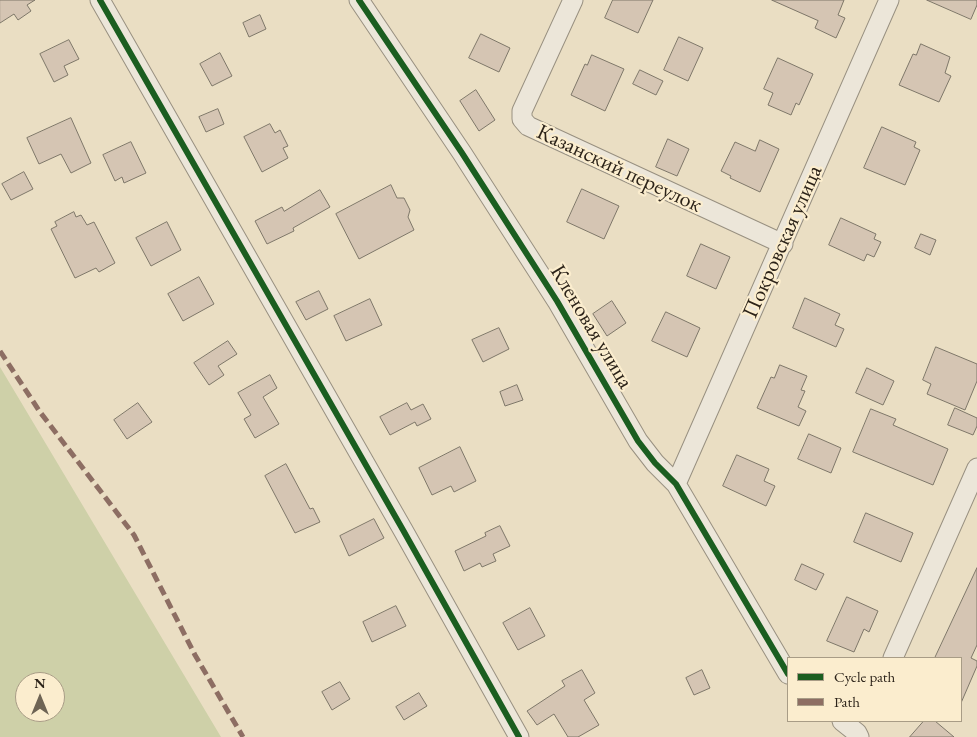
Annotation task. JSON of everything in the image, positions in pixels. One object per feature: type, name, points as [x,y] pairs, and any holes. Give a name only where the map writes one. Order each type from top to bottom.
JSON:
[{"type":"street","points":[[100,0],[398,521],[518,737]]},
{"type":"street","name":"Кленовая улица","points":[[359,0],[462,153],[558,301],[638,441],[655,463],[676,484],[787,672]]},
{"type":"street","name":"Казанский переулок","points":[[573,0],[522,111],[522,119],[528,126],[783,244]]},
{"type":"street","name":"Покровская улица","points":[[676,484],[889,0]]},
{"type":"street","points":[[893,657],[977,468]]},
{"type":"street","points":[[844,722],[860,730]]},
{"type":"green space","points":[[0,367],[221,737],[0,737]]},
{"type":"building","points":[[0,0],[35,0],[27,5],[31,11],[18,20],[14,14],[0,23]]},
{"type":"building","points":[[613,0],[653,0],[638,33],[605,18]]},
{"type":"building","points":[[772,0],[844,0],[838,15],[845,18],[836,38],[815,28],[818,21]]},
{"type":"building","points":[[927,0],[977,0],[977,5],[971,19]]},
{"type":"building","points":[[260,15],[266,29],[249,37],[243,23]]},
{"type":"building","points":[[481,34],[510,48],[499,72],[469,58]]},
{"type":"building","points":[[679,37],[703,48],[688,81],[664,70]]},
{"type":"building","points":[[69,40],[79,59],[64,66],[68,75],[54,82],[40,54]]},
{"type":"building","points":[[921,44],[950,57],[945,73],[951,76],[939,102],[899,85],[913,54],[916,55]]},
{"type":"building","points":[[220,53],[232,76],[212,86],[200,64]]},
{"type":"building","points":[[592,55],[624,69],[605,111],[571,95],[585,64],[587,65]]},
{"type":"building","points":[[778,58],[813,74],[799,105],[796,103],[791,115],[768,105],[773,93],[764,89]]},
{"type":"building","points":[[640,70],[663,81],[656,95],[633,84]]},
{"type":"building","points":[[476,90],[495,120],[479,131],[460,101]]},
{"type":"building","points":[[218,109],[224,124],[206,132],[199,117]]},
{"type":"building","points":[[71,118],[91,163],[71,173],[61,154],[39,164],[27,138]]},
{"type":"building","points":[[270,124],[275,133],[280,130],[288,146],[283,148],[288,158],[262,172],[244,137]]},
{"type":"building","points":[[882,127],[916,142],[914,147],[920,150],[905,185],[864,168]]},
{"type":"building","points":[[668,139],[689,149],[677,176],[656,167]]},
{"type":"building","points":[[760,140],[779,149],[760,192],[730,178],[731,176],[721,171],[735,142],[755,151]]},
{"type":"building","points":[[131,142],[146,173],[124,183],[122,177],[115,181],[103,155]]},
{"type":"building","points":[[24,172],[33,189],[11,200],[2,184]]},
{"type":"building","points":[[391,185],[397,198],[404,198],[410,210],[408,217],[414,230],[359,259],[336,214]]},
{"type":"building","points":[[582,189],[619,206],[604,239],[567,222]]},
{"type":"building","points":[[320,190],[330,207],[293,228],[294,231],[267,244],[255,221],[282,207],[284,211]]},
{"type":"building","points":[[74,212],[76,217],[81,215],[87,225],[94,222],[115,263],[99,272],[96,268],[75,278],[51,229],[57,226],[55,222]]},
{"type":"building","points":[[841,218],[876,234],[874,239],[881,242],[874,257],[867,254],[864,261],[829,245]]},
{"type":"building","points":[[167,222],[181,250],[151,266],[136,238]]},
{"type":"building","points":[[921,234],[936,240],[930,255],[915,248]]},
{"type":"building","points":[[701,244],[730,257],[716,289],[687,276]]},
{"type":"building","points":[[199,277],[214,304],[183,321],[168,294]]},
{"type":"building","points":[[319,291],[328,309],[306,320],[296,302]]},
{"type":"building","points":[[805,298],[840,314],[835,325],[844,329],[836,347],[793,328]]},
{"type":"building","points":[[370,299],[382,325],[346,341],[334,316]]},
{"type":"building","points":[[612,301],[626,323],[607,336],[593,314]]},
{"type":"building","points":[[666,312],[700,328],[687,357],[652,341]]},
{"type":"building","points":[[499,328],[509,349],[483,362],[472,340]]},
{"type":"building","points":[[228,341],[237,354],[218,366],[224,375],[209,385],[194,363]]},
{"type":"building","points":[[936,347],[977,364],[977,381],[965,410],[927,394],[931,384],[923,380]]},
{"type":"building","points":[[780,365],[807,376],[801,390],[805,391],[798,407],[806,411],[799,426],[757,408],[771,377],[774,378]]},
{"type":"building","points":[[867,368],[894,381],[883,405],[856,393]]},
{"type":"building","points":[[270,375],[277,388],[263,397],[279,424],[255,438],[244,419],[251,415],[238,393]]},
{"type":"building","points":[[517,385],[523,400],[505,406],[500,392]]},
{"type":"building","points":[[138,403],[152,422],[127,439],[114,420]]},
{"type":"building","points":[[407,403],[411,410],[423,404],[431,419],[417,426],[415,422],[390,435],[380,417]]},
{"type":"building","points":[[955,408],[977,418],[977,426],[973,435],[948,425]]},
{"type":"building","points":[[871,409],[896,419],[893,425],[948,449],[933,485],[853,452]]},
{"type":"building","points":[[809,434],[841,448],[831,473],[798,459]]},
{"type":"building","points":[[460,447],[476,481],[454,492],[451,486],[432,495],[419,468]]},
{"type":"building","points":[[737,455],[769,469],[764,481],[775,486],[766,506],[723,486]]},
{"type":"building","points":[[286,464],[310,509],[313,508],[320,522],[295,533],[265,476]]},
{"type":"building","points":[[866,513],[913,533],[901,562],[854,542]]},
{"type":"building","points":[[374,519],[384,538],[349,556],[340,536]]},
{"type":"building","points":[[500,526],[510,546],[493,554],[496,561],[482,567],[480,563],[464,571],[455,551],[486,536],[485,533]]},
{"type":"building","points":[[802,564],[824,574],[816,590],[795,580]]},
{"type":"building","points":[[977,568],[977,645],[971,658],[977,661],[977,666],[962,701],[962,657],[935,657]]},
{"type":"building","points":[[847,597],[878,611],[869,632],[864,629],[854,652],[827,641]]},
{"type":"building","points":[[396,606],[406,626],[372,642],[363,622]]},
{"type":"building","points":[[530,608],[545,636],[518,650],[503,623]]},
{"type":"building","points":[[582,670],[595,693],[584,700],[599,725],[578,737],[568,737],[554,714],[537,725],[527,711],[565,686],[562,681]]},
{"type":"building","points":[[702,670],[710,688],[694,695],[686,678]]},
{"type":"building","points":[[340,682],[350,699],[332,710],[322,692]]},
{"type":"building","points":[[419,693],[427,706],[404,720],[396,707]]},
{"type":"building","points":[[923,722],[936,722],[954,737],[910,737]]},
{"type":"marked path","points":[[0,351],[40,412],[134,535],[195,655],[243,737]]},
{"type":"cycle path","points":[[100,0],[519,737]]},
{"type":"cycle path","points":[[359,0],[462,153],[557,301],[638,441],[655,463],[676,484],[787,672]]}]
